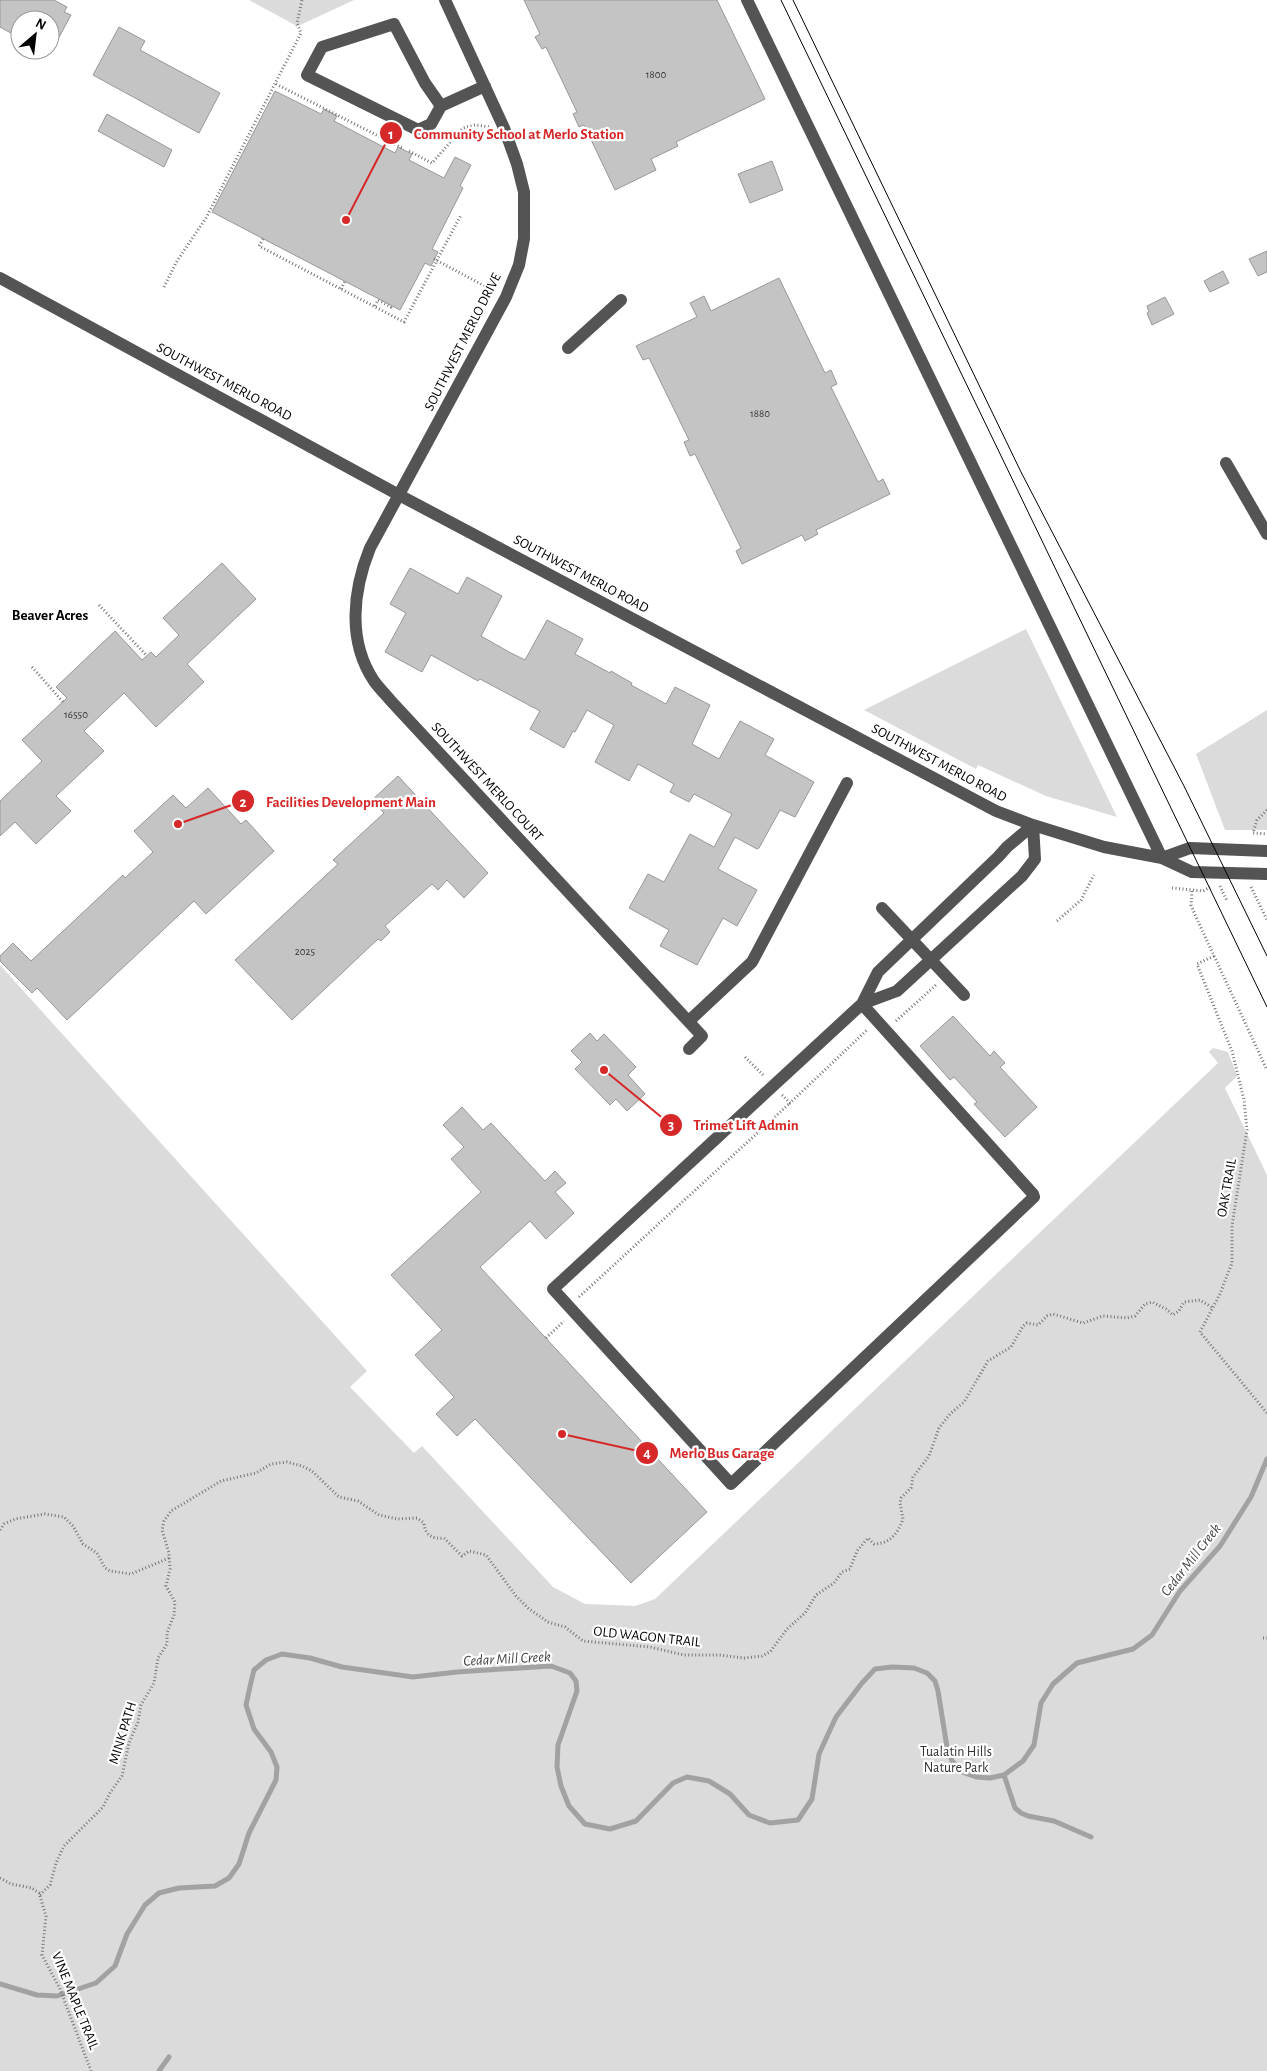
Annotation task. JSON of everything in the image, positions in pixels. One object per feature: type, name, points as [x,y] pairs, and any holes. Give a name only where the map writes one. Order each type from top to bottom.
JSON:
[{"type":"street","name":"SOUTHWEST MERLO DRIVE","points":[[400,495],[506,297],[519,265],[524,239],[524,192],[517,164],[504,128],[444,0]]},
{"type":"street","points":[[747,0],[1162,858],[1190,848],[1267,851]]},
{"type":"street","points":[[441,106],[426,83],[394,24],[322,47],[307,75],[418,130],[431,124],[441,106],[485,86]]},
{"type":"street","name":"SOUTHWEST MERLO ROAD","points":[[0,278],[400,495],[996,811],[1033,825],[1104,847],[1162,858],[1192,872],[1267,874]]},
{"type":"street","points":[[568,348],[621,300]]},
{"type":"street","points":[[1226,463],[1267,534]]},
{"type":"street","name":"SOUTHWEST MERLO COURT","points":[[400,495],[370,548],[358,582],[355,612],[357,639],[363,661],[374,681],[702,1036],[689,1049]]},
{"type":"street","points":[[689,1021],[752,962],[847,783]]},
{"type":"street","points":[[862,1004],[1033,1194],[1032,1201],[731,1484],[553,1289],[862,1004],[878,972],[1007,847],[1033,825]]},
{"type":"street","points":[[862,1004],[898,991],[1022,876],[1035,859],[1033,825]]},
{"type":"street","points":[[882,908],[964,995]]},
{"type":"path","points":[[164,287],[177,260],[206,218],[225,185],[301,33],[297,23],[302,0]]},
{"type":"path","points":[[276,84],[402,148]]},
{"type":"path","points":[[409,151],[432,163],[462,128],[475,125],[504,128]]},
{"type":"path","points":[[263,238],[259,246],[404,322],[435,260],[461,215]]},
{"type":"path","points":[[435,260],[488,288]]},
{"type":"path","points":[[340,289],[345,281]]},
{"type":"path","points":[[375,306],[378,300],[391,307],[392,305]]},
{"type":"path","points":[[99,605],[147,656]]},
{"type":"path","points":[[32,667],[63,702]]},
{"type":"path","points":[[1267,810],[1257,820],[1253,833],[1267,834]]},
{"type":"path","points":[[1057,921],[1080,900],[1094,875]]},
{"type":"path","points":[[1220,886],[1227,901]]},
{"type":"path","points":[[1250,886],[1267,920]]},
{"type":"path","points":[[1172,888],[1192,891],[1192,905],[1267,1070]]},
{"type":"path","name":"OAK TRAIL","points":[[1214,956],[1197,964],[1232,1051],[1244,1100],[1247,1130],[1232,1226],[1232,1263],[1213,1308],[1200,1332],[1267,1413]]},
{"type":"path","points":[[895,1022],[937,985]]},
{"type":"path","points":[[745,1057],[749,1061]]},
{"type":"path","points":[[546,1338],[573,1311],[584,1292],[790,1102]]},
{"type":"path","name":"OLD WAGON TRAIL","points":[[169,1558],[162,1530],[164,1521],[171,1511],[227,1479],[247,1476],[271,1464],[287,1462],[312,1471],[339,1497],[358,1501],[379,1515],[397,1520],[414,1517],[420,1519],[431,1537],[436,1539],[444,1538],[458,1554],[463,1556],[469,1551],[486,1554],[516,1596],[540,1617],[565,1628],[583,1642],[650,1647],[684,1655],[719,1654],[744,1658],[762,1656],[770,1652],[787,1629],[805,1613],[816,1595],[834,1583],[842,1572],[850,1569],[856,1551],[868,1538],[874,1544],[885,1543],[891,1539],[903,1519],[900,1503],[902,1498],[911,1488],[913,1477],[929,1456],[939,1428],[950,1414],[964,1402],[988,1361],[1011,1348],[1018,1332],[1023,1326],[1027,1323],[1038,1325],[1047,1316],[1052,1314],[1083,1323],[1102,1316],[1127,1318],[1135,1316],[1145,1304],[1152,1302],[1174,1315],[1179,1311],[1184,1302],[1200,1300],[1213,1308]]},
{"type":"path","points":[[0,1530],[4,1524],[15,1519],[45,1514],[64,1517],[73,1526],[83,1544],[98,1553],[105,1568],[110,1571],[131,1574],[169,1558]]},
{"type":"path","name":"MINK PATH","points":[[40,1895],[50,1885],[56,1863],[64,1846],[103,1807],[122,1776],[129,1743],[138,1722],[141,1705],[154,1683],[158,1658],[166,1644],[167,1633],[174,1615],[174,1602],[166,1586],[170,1569],[169,1558]]},
{"type":"path","points":[[0,1878],[17,1886],[32,1888],[40,1895]]},
{"type":"path","name":"VINE MAPLE TRAIL","points":[[40,1895],[46,1916],[42,1955],[60,1989],[91,2071]]},
{"type":"green space","points":[[249,0],[354,0],[296,27]]},
{"type":"green space","points":[[1026,629],[1117,817],[1046,796],[978,765],[976,769],[864,710]]},
{"type":"green space","points":[[1267,710],[1267,830],[1225,830],[1196,754]]},
{"type":"green space","name":"Tualatin Hills Nature Park","points":[[0,965],[367,1371],[350,1387],[414,1453],[422,1446],[553,1587],[585,1604],[635,1606],[655,1599],[1218,1063],[1209,1052],[1213,1048],[1228,1052],[1237,1076],[1225,1088],[1267,1175],[1267,2071],[0,2071]]},
{"type":"building","points":[[0,0],[54,0],[67,7],[64,12],[71,15],[60,35],[60,10],[10,10],[10,32],[0,27]]},
{"type":"building","points":[[524,0],[717,0],[765,99],[676,142],[678,146],[651,159],[656,170],[615,190],[584,125],[579,127],[573,114],[577,112],[546,47],[542,49],[535,37],[540,34]]},
{"type":"building","points":[[119,27],[145,41],[140,50],[220,93],[199,133],[93,75]]},
{"type":"building","points":[[275,91],[321,114],[324,109],[337,116],[334,121],[395,153],[398,147],[412,154],[409,160],[444,178],[455,157],[471,165],[460,186],[463,188],[432,249],[438,252],[431,266],[425,263],[400,310],[212,212]]},
{"type":"building","points":[[107,114],[172,150],[164,167],[98,131]]},
{"type":"building","points":[[772,161],[783,190],[750,203],[738,174]]},
{"type":"building","points":[[1267,251],[1267,272],[1258,276],[1249,259]]},
{"type":"building","points":[[1223,271],[1229,283],[1210,292],[1204,281]]},
{"type":"building","points":[[779,278],[825,373],[831,370],[837,384],[831,387],[878,482],[883,479],[890,494],[816,530],[818,534],[805,541],[802,535],[742,564],[736,551],[741,548],[695,454],[690,456],[684,442],[689,440],[649,358],[643,360],[636,346],[697,317],[690,303],[704,296],[711,311]]},
{"type":"building","points":[[1165,297],[1174,314],[1152,325],[1147,313],[1149,312],[1147,306]]},
{"type":"building","points":[[222,563],[256,599],[187,664],[204,682],[156,727],[124,693],[84,731],[104,751],[56,796],[71,811],[36,844],[15,822],[0,836],[0,801],[42,761],[22,740],[67,698],[56,687],[115,631],[142,660],[151,652],[156,657],[179,635],[163,618]]},
{"type":"building","points":[[410,568],[458,594],[467,577],[502,596],[481,636],[509,652],[525,660],[547,620],[583,639],[575,654],[610,673],[611,671],[632,683],[631,685],[666,704],[675,687],[710,705],[692,744],[719,759],[740,721],[774,739],[765,755],[814,782],[795,817],[780,810],[759,848],[757,849],[735,837],[718,869],[757,890],[737,926],[723,918],[697,965],[660,946],[669,930],[629,908],[648,874],[664,882],[690,834],[714,847],[732,814],[694,794],[689,802],[670,792],[674,784],[638,764],[629,781],[595,762],[614,725],[587,710],[564,748],[530,729],[540,711],[480,679],[478,681],[431,655],[422,672],[385,652],[406,613],[390,604]]},
{"type":"building","points":[[398,776],[488,873],[464,898],[447,880],[438,890],[432,884],[385,926],[390,932],[381,941],[378,939],[292,1020],[235,960],[338,864],[333,860],[384,813],[372,800]]},
{"type":"building","points":[[208,788],[241,824],[246,820],[274,851],[206,914],[194,901],[67,1020],[37,988],[32,993],[0,961],[0,956],[13,943],[31,961],[123,875],[125,878],[153,852],[134,831],[173,795],[186,808]]},
{"type":"building","points":[[953,1016],[990,1056],[994,1051],[1005,1063],[1000,1067],[1037,1107],[1005,1137],[974,1104],[977,1102],[954,1077],[950,1080],[920,1046]]},
{"type":"building","points":[[590,1033],[597,1041],[604,1034],[636,1067],[628,1075],[645,1094],[627,1111],[616,1099],[610,1105],[575,1069],[582,1062],[571,1051]]},
{"type":"building","points":[[462,1107],[483,1130],[491,1123],[545,1181],[555,1171],[566,1183],[555,1192],[574,1213],[546,1239],[530,1221],[480,1267],[707,1512],[631,1583],[475,1419],[457,1436],[436,1414],[454,1397],[415,1355],[442,1330],[391,1275],[481,1192],[451,1159],[464,1147],[443,1125]]},
{"type":"waterway","name":"Cedar Mill Creek","points":[[0,1984],[37,1995],[57,1996],[96,1983],[115,1966],[127,1934],[145,1905],[159,1893],[179,1888],[215,1886],[229,1878],[239,1864],[249,1833],[276,1780],[277,1767],[271,1752],[254,1729],[246,1705],[254,1670],[266,1660],[282,1654],[310,1658],[342,1667],[413,1677],[551,1666],[570,1673],[576,1681],[577,1691],[558,1745],[557,1767],[561,1786],[569,1806],[585,1824],[610,1829],[636,1821],[673,1783],[687,1777],[709,1781],[730,1794],[749,1815],[770,1823],[798,1820],[812,1799],[819,1754],[836,1717],[875,1669],[892,1667],[914,1668],[927,1673],[935,1681],[947,1747],[952,1761],[962,1772],[976,1777],[990,1778],[1004,1775],[1023,1761],[1034,1745],[1041,1703],[1053,1684],[1077,1663],[1133,1649],[1152,1635],[1180,1591],[1220,1546],[1251,1497],[1267,1459]]},
{"type":"waterway","points":[[1004,1775],[1015,1808],[1021,1813],[1054,1821],[1091,1837]]},
{"type":"waterway","points":[[159,2071],[169,2057]]},
{"type":"tram line","points":[[781,0],[1267,1007]]},
{"type":"tram line","points":[[793,0],[1021,472],[1184,786],[1267,956]]},
{"type":"place","name":"Community School at Merlo Station","points":[[346,220]]},
{"type":"place","name":"Facilities Development Main","points":[[178,824]]},
{"type":"place","name":"Trimet Lift Admin","points":[[604,1070]]},
{"type":"place","name":"Merlo Bus Garage","points":[[562,1434]]},
{"type":"district","name":"Beaver Acres","points":[[50,615]]}]
